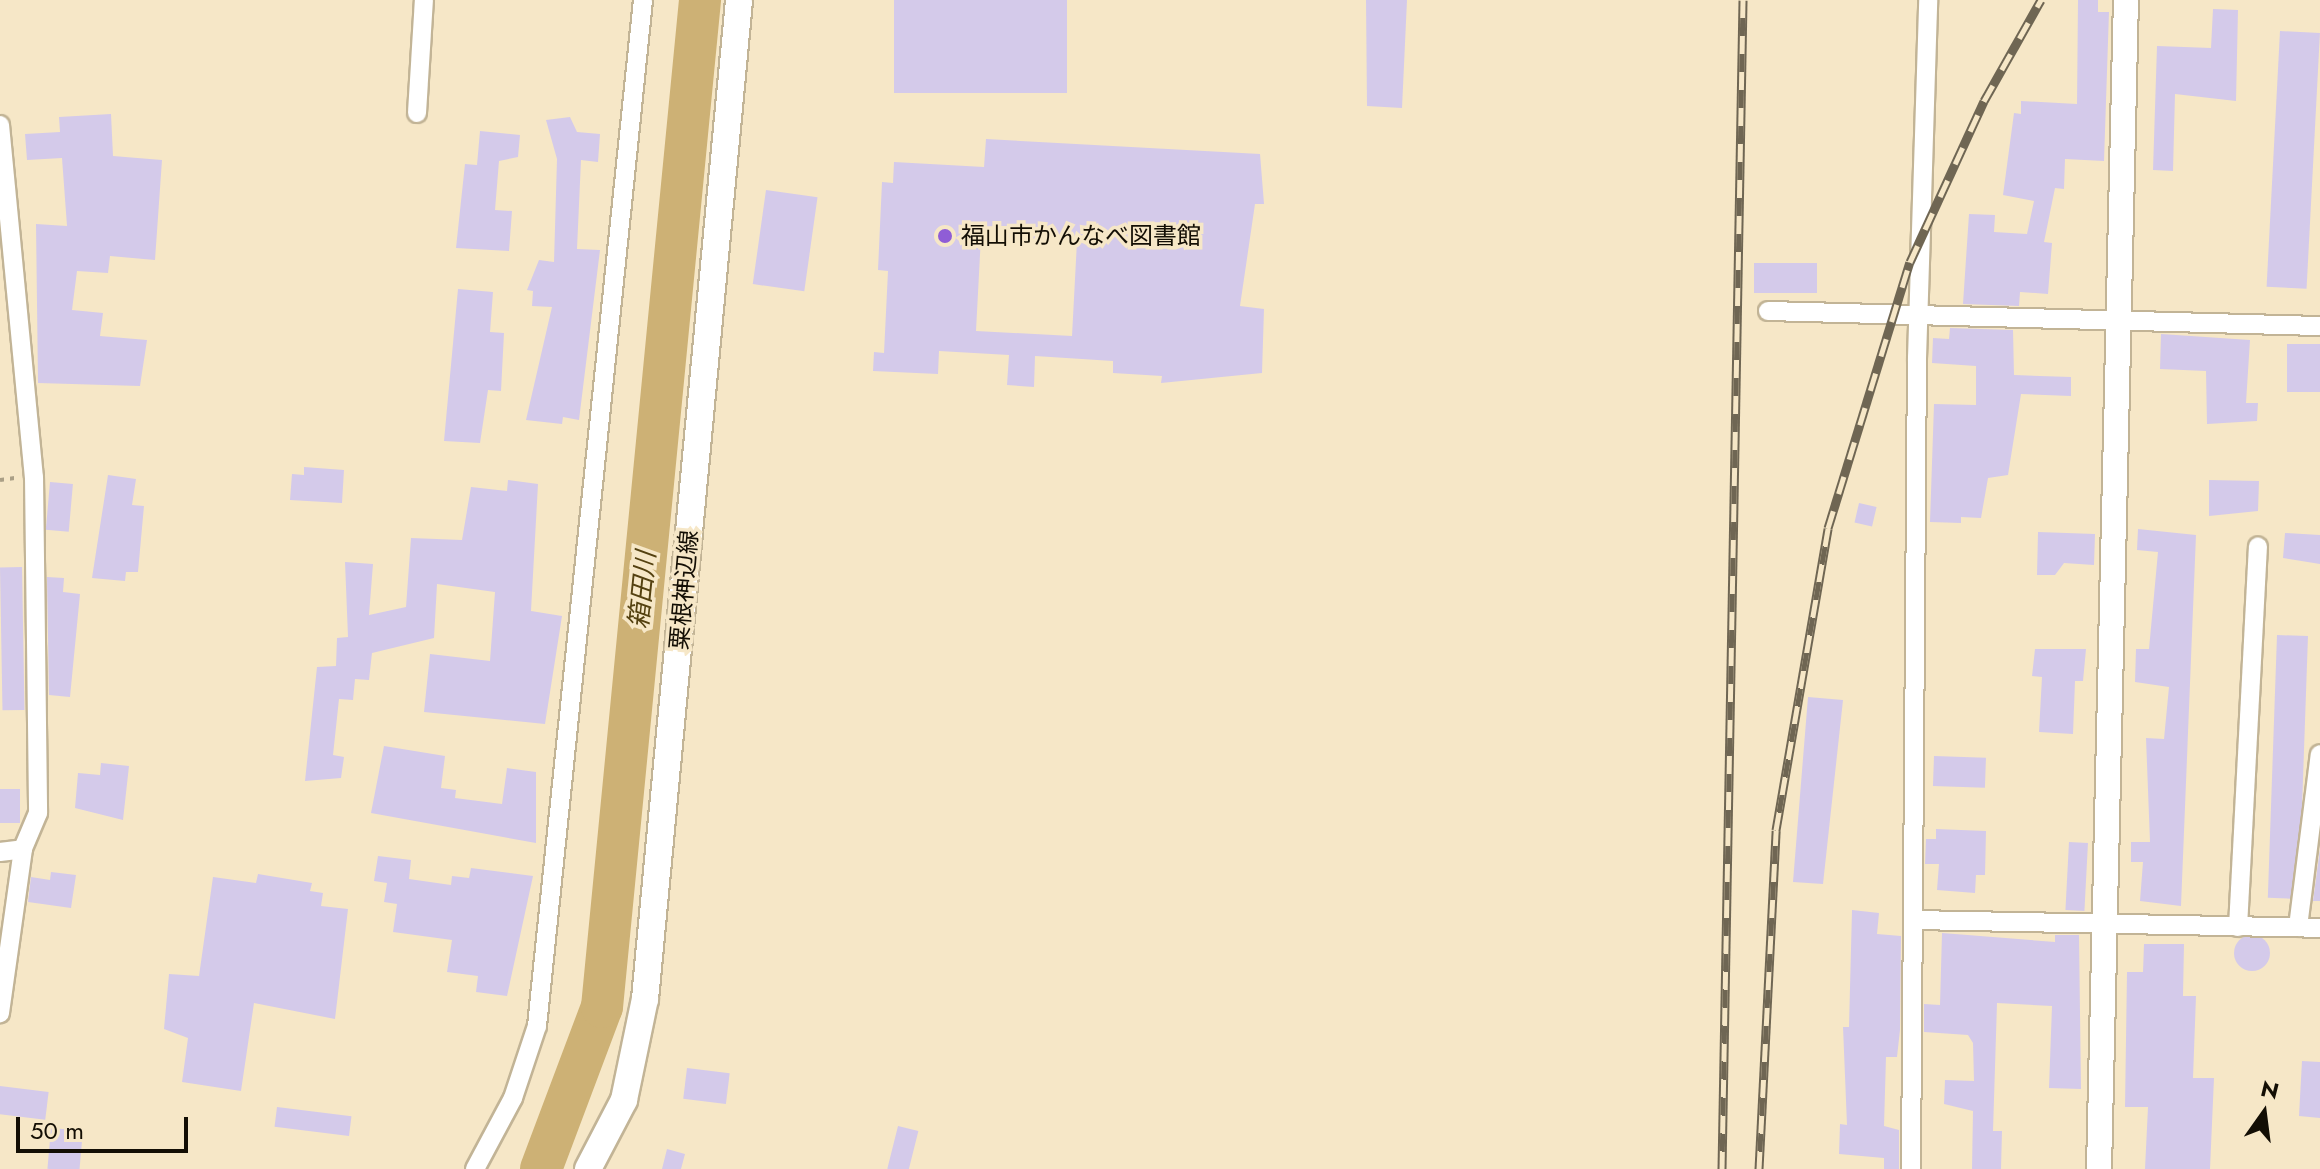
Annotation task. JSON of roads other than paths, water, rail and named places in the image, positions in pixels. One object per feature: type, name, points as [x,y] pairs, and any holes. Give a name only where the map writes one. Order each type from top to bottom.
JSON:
[{"type":"main road","name":"粟根神辺線","points":[[588,1169],[624,1100],[645,999],[739,0]]},
{"type":"street","points":[[417,113],[424,0]]},
{"type":"street","points":[[475,1169],[513,1098],[537,1026],[643,0]]},
{"type":"street","points":[[1911,1169],[1928,0]]},
{"type":"street","points":[[2099,1169],[2126,0]]},
{"type":"street","points":[[0,125],[34,477],[38,813],[23,849],[0,1013]]},
{"type":"street","points":[[1768,311],[2320,326]]},
{"type":"street","points":[[2238,927],[2258,547]]},
{"type":"street","points":[[2298,927],[2320,754]]},
{"type":"street","points":[[0,852],[23,849]]},
{"type":"street","points":[[1913,920],[2106,927],[2320,928]]},
{"type":"waterway","name":"箱田川","points":[[541,1169],[602,1007],[700,0]]},
{"type":"railway","points":[[1722,1169],[1743,0]]},
{"type":"railway","points":[[1759,1169],[1776,830],[1828,528],[1910,262],[1984,101],[2041,0]]},
{"type":"place","name":"福山市かんなべ図書館","points":[[945,236]]}]
